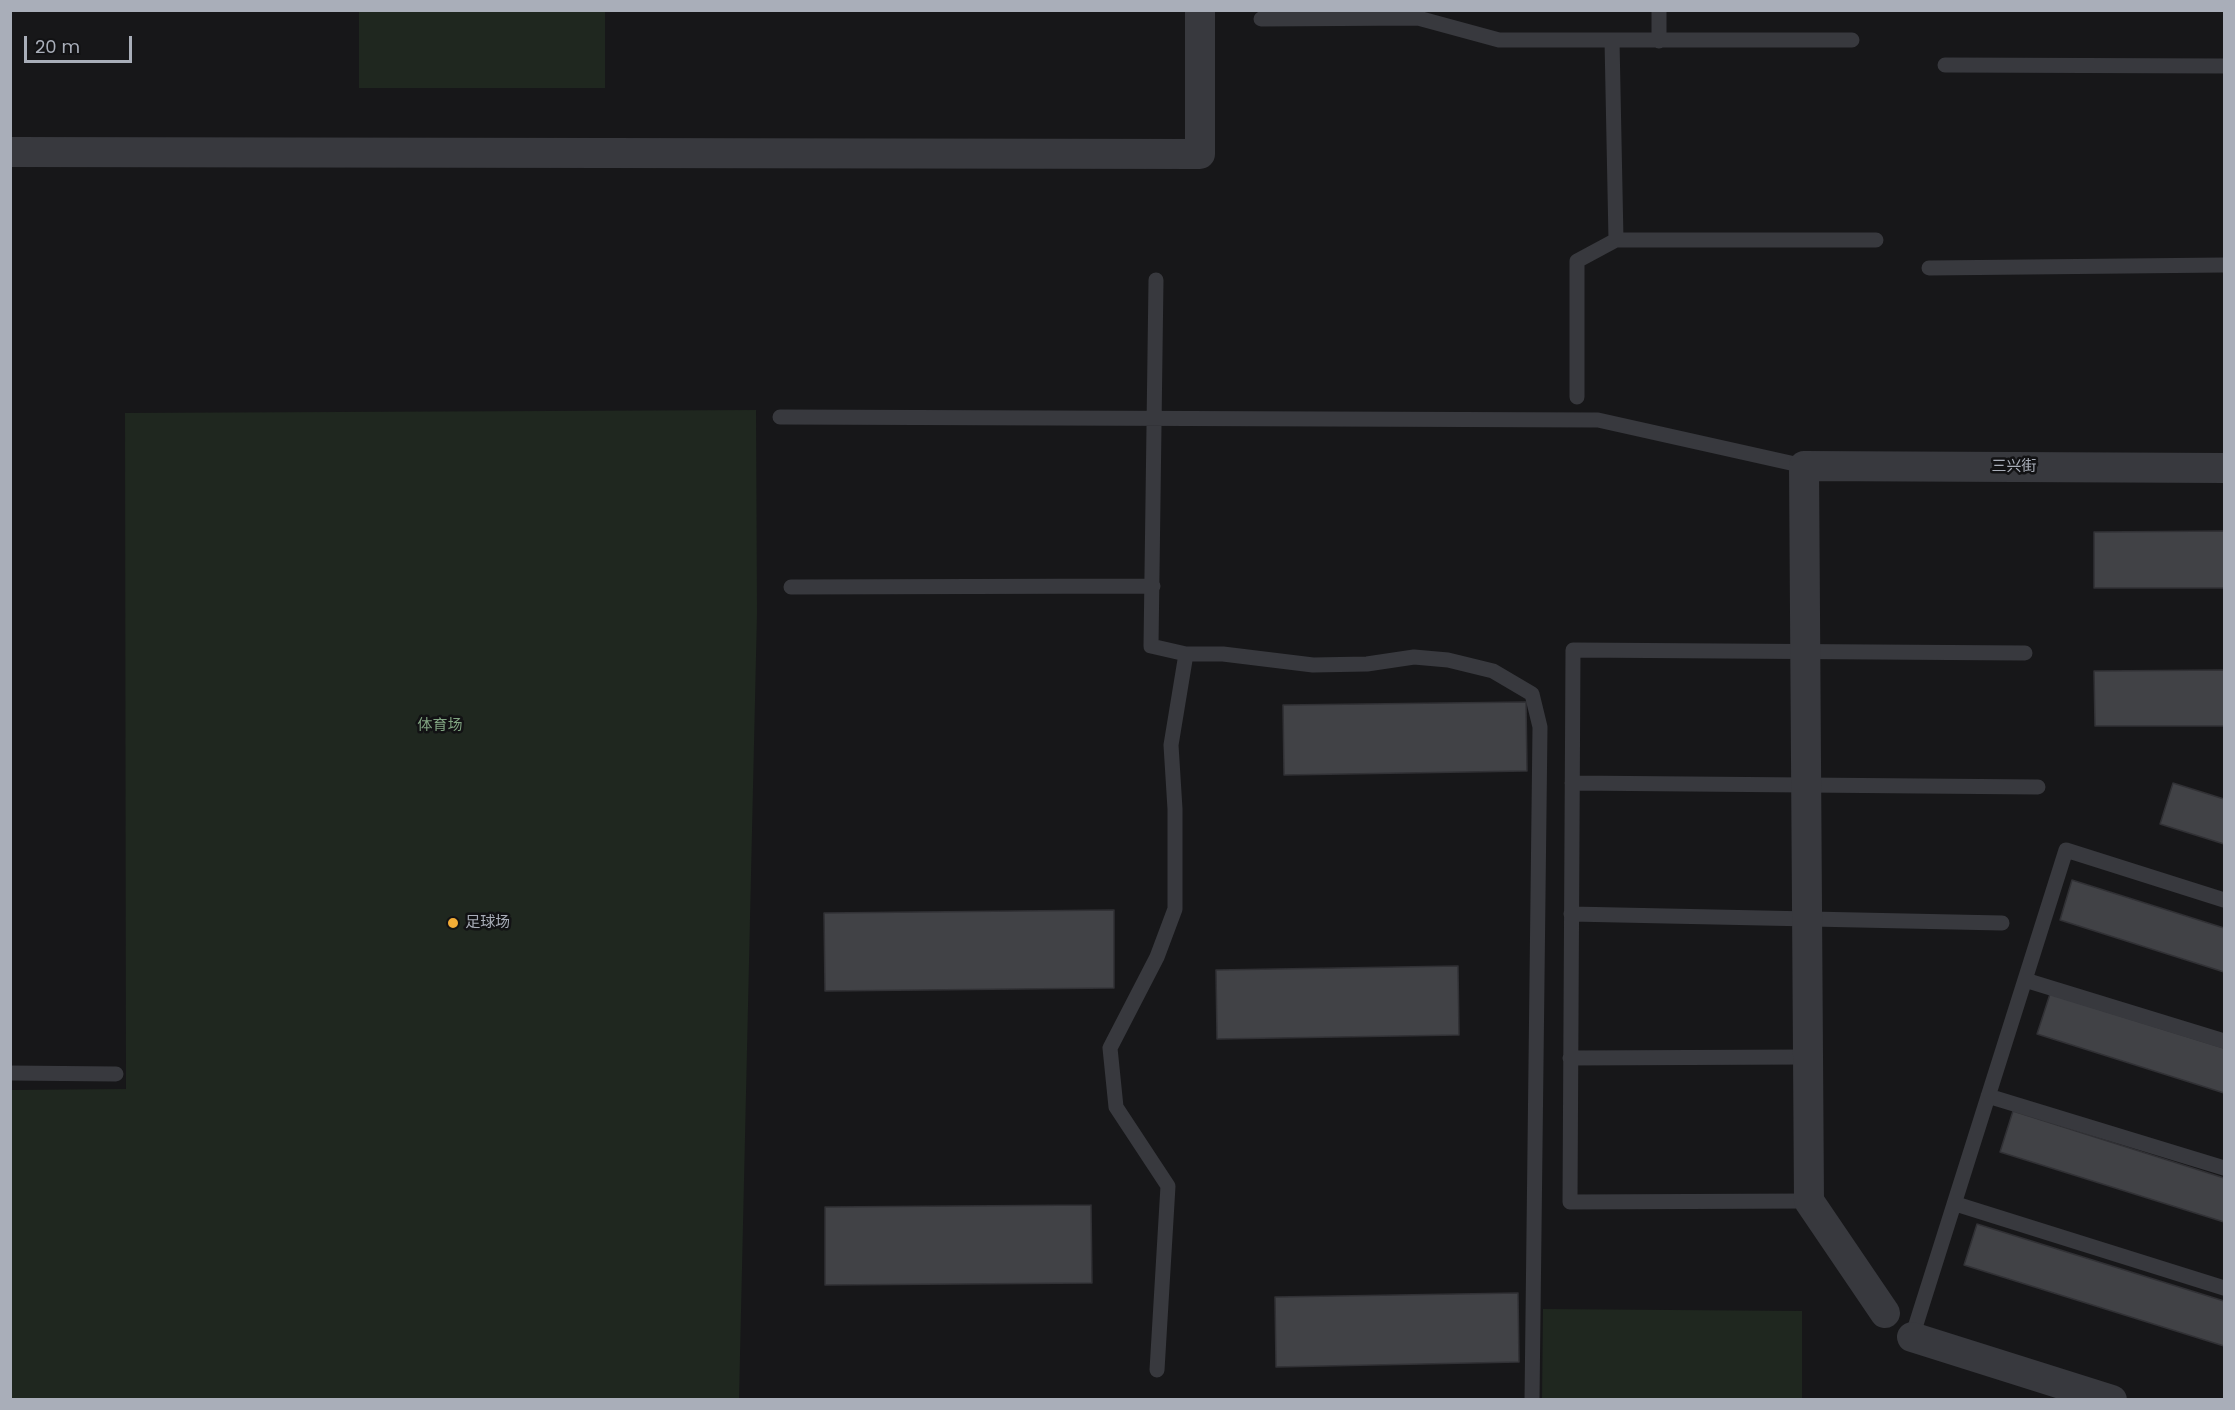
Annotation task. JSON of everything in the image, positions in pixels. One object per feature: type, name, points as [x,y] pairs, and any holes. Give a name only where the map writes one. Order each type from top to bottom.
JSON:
[{"type":"street","points":[[10,152],[1200,154],[1200,10]]},
{"type":"street","points":[[1804,466],[1809,1201],[1885,1313]]},
{"type":"street","name":"三兴街","points":[[1804,466],[2224,468]]},
{"type":"street","points":[[1912,1337],[2112,1400]]},
{"type":"lane","points":[[1659,10],[1659,41]]},
{"type":"lane","points":[[1261,19],[1418,14],[1499,40],[1852,40]]},
{"type":"lane","points":[[1612,40],[1616,240]]},
{"type":"lane","points":[[1945,65],[2224,66]]},
{"type":"lane","points":[[1577,397],[1577,261],[1616,240],[1876,240]]},
{"type":"lane","points":[[1929,268],[2224,265]]},
{"type":"lane","points":[[1156,280],[1151,646],[1186,654],[1223,654],[1312,665],[1367,664],[1414,657],[1448,660],[1493,671],[1532,693],[1540,727],[1532,1400]]},
{"type":"lane","points":[[780,417],[1598,420],[1804,466]]},
{"type":"lane","points":[[791,587],[1153,586]]},
{"type":"lane","points":[[1809,1201],[1570,1202],[1573,650],[2025,653]]},
{"type":"lane","points":[[1157,1370],[1168,1186],[1116,1107],[1110,1048],[1157,957],[1174,909],[1175,809],[1171,745],[1186,654]]},
{"type":"lane","points":[[1572,783],[2038,787]]},
{"type":"lane","points":[[1912,1337],[1956,1204],[2066,850],[2224,900]]},
{"type":"lane","points":[[1571,914],[2002,923]]},
{"type":"lane","points":[[2025,980],[2224,1041]]},
{"type":"lane","points":[[1570,1058],[1808,1057]]},
{"type":"lane","points":[[10,1073],[116,1074]]},
{"type":"lane","points":[[1988,1096],[2224,1168]]},
{"type":"lane","points":[[1956,1204],[2224,1288]]},
{"type":"green space","points":[[359,11],[605,11],[605,88],[359,88]]},
{"type":"green space","name":"体育场","points":[[756,410],[757,613],[739,1399],[11,1399],[11,1090],[126,1089],[125,413]]},
{"type":"green space","points":[[1543,1309],[1802,1311],[1802,1399],[1542,1399]]},
{"type":"building","points":[[2224,531],[2224,588],[2094,588],[2094,532]]},
{"type":"building","points":[[2224,670],[2224,726],[2095,726],[2094,671]]},
{"type":"building","points":[[1526,702],[1527,771],[1284,775],[1283,705]]},
{"type":"building","points":[[2173,783],[2224,799],[2224,844],[2160,824]]},
{"type":"building","points":[[2072,880],[2224,928],[2224,972],[2060,920]]},
{"type":"building","points":[[1114,910],[1114,988],[825,991],[824,913]]},
{"type":"building","points":[[1458,966],[1459,1035],[1217,1039],[1216,970]]},
{"type":"building","points":[[2050,994],[2224,1048],[2224,1093],[2037,1034]]},
{"type":"building","points":[[2013,1111],[2224,1178],[2224,1222],[2000,1152]]},
{"type":"building","points":[[1091,1205],[1092,1283],[825,1285],[825,1207]]},
{"type":"building","points":[[1977,1224],[2224,1301],[2224,1346],[1964,1265]]},
{"type":"building","points":[[1518,1293],[1519,1362],[1276,1367],[1275,1297]]},
{"type":"place","name":"足球场","points":[[453,923]]}]
